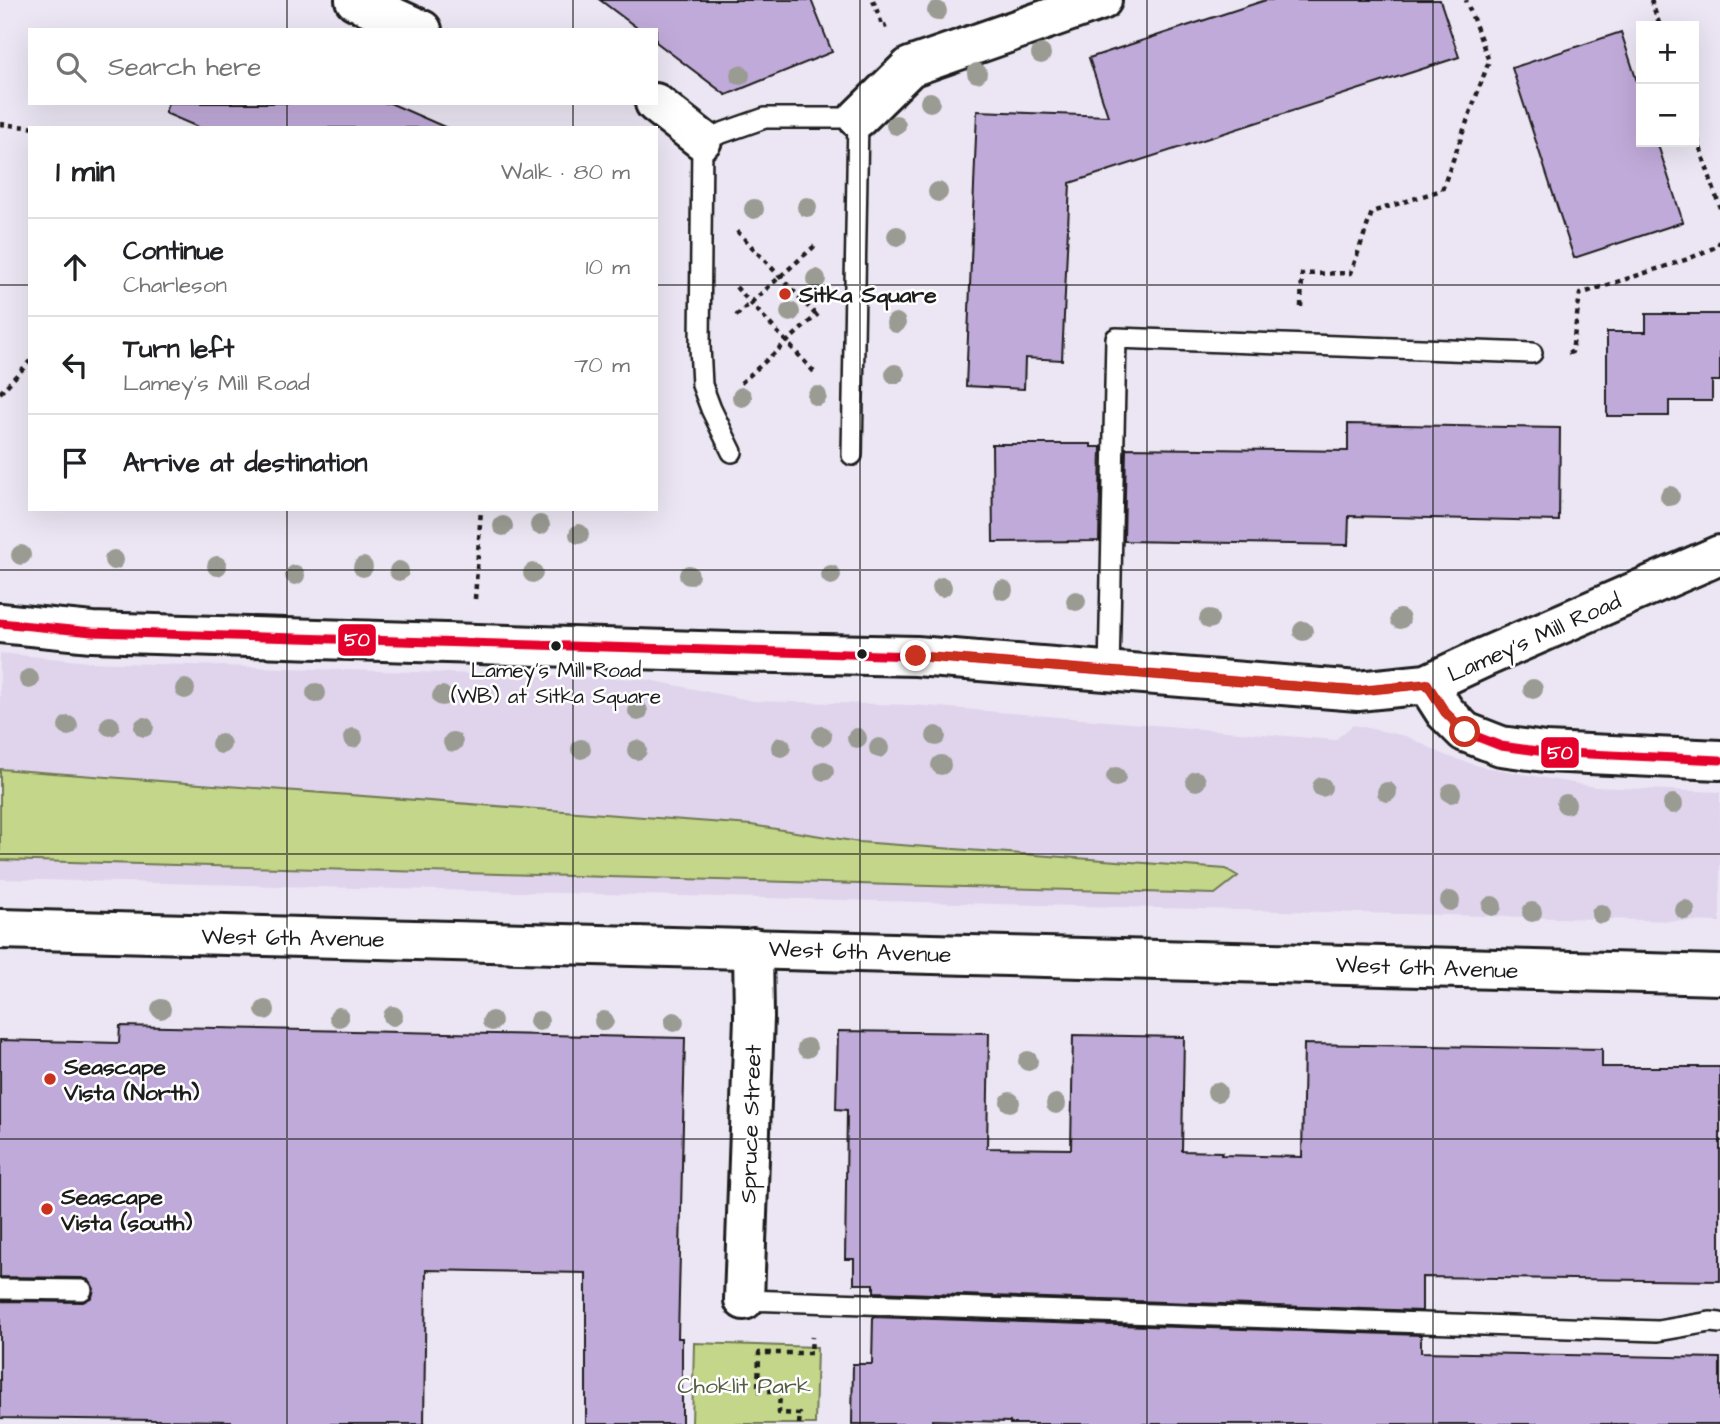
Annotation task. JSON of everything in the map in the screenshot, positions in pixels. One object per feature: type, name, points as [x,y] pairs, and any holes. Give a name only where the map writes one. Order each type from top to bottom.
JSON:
[{"type":"street","points":[[355,0],[418,28]]},
{"type":"street","points":[[858,118],[910,67],[1102,0]]},
{"type":"street","points":[[658,105],[702,140]]},
{"type":"street","name":"Lamey's Mill Road","points":[[0,623],[92,632],[916,656],[1358,691],[1427,684],[1720,555]]},
{"type":"street","points":[[1427,684],[1445,712],[1465,732],[1501,746],[1545,752],[1720,760]]},
{"type":"street","name":"West 6th Avenue","points":[[0,929],[1720,975]]},
{"type":"street","name":"Spruce Street","points":[[744,1300],[754,1017],[753,948]]},
{"type":"lane","points":[[732,452],[702,385],[702,140],[765,118],[858,118],[852,455]]},
{"type":"lane","points":[[1109,672],[1116,338],[1532,353]]},
{"type":"lane","points":[[0,1289],[82,1290]]},
{"type":"lane","points":[[744,1300],[1658,1331],[1720,1322]]},
{"type":"path","points":[[1300,343],[1302,274],[1351,273],[1372,212],[1442,190],[1489,61],[1466,0]]},
{"type":"path","points":[[1651,0],[1658,21]]},
{"type":"path","points":[[0,124],[28,127]]},
{"type":"path","points":[[1699,144],[1720,208]]},
{"type":"path","points":[[702,194],[781,276],[853,357]]},
{"type":"path","points":[[700,346],[752,303],[856,208]]},
{"type":"path","points":[[1532,353],[1572,352],[1580,294],[1688,259],[1718,246],[1720,241]]},
{"type":"path","points":[[701,252],[752,303],[853,414]]},
{"type":"path","points":[[711,409],[855,281]]},
{"type":"path","points":[[0,393],[28,363]]},
{"type":"path","points":[[475,605],[481,511]]},
{"type":"path","points":[[799,1424],[800,1414],[779,1413],[780,1391],[758,1391],[759,1353],[811,1353]]},
{"type":"shaded area","points":[[0,653],[89,662],[644,679],[754,701],[915,705],[1335,740],[1353,725],[1406,736],[1447,756],[1479,766],[1596,787],[1720,792],[1720,922],[0,879]]},
{"type":"green space","points":[[0,769],[751,825],[859,842],[1226,869],[1238,876],[1215,894],[0,860]]},
{"type":"green space","name":"Choklit Park","points":[[694,1343],[817,1347],[815,1424],[692,1424]]},
{"type":"building","points":[[600,0],[811,0],[832,52],[726,95],[658,44],[658,28],[637,28]]},
{"type":"building","points":[[1266,0],[1440,0],[1459,57],[1070,183],[1062,360],[1025,358],[1024,389],[966,386],[977,111],[1108,116],[1089,58]]},
{"type":"building","points":[[1621,32],[1636,78],[1636,147],[1659,147],[1683,222],[1574,258],[1512,68]]},
{"type":"building","points":[[167,105],[395,105],[442,126],[195,126],[165,113]]},
{"type":"building","points":[[1646,314],[1720,314],[1720,381],[1712,381],[1712,401],[1669,401],[1669,416],[1607,416],[1607,332],[1646,332]]},
{"type":"building","points":[[1348,424],[1560,428],[1559,521],[1349,516],[1348,545],[1124,541],[1126,448],[1348,451]]},
{"type":"building","points":[[992,444],[1091,444],[1091,447],[1101,447],[1099,541],[993,542]]},
{"type":"building","points":[[120,1026],[685,1038],[678,1338],[682,1338],[682,1424],[586,1424],[586,1273],[426,1270],[424,1424],[231,1424],[231,1421],[0,1418],[0,1301],[83,1302],[92,1297],[94,1289],[89,1280],[82,1278],[0,1277],[0,1040],[119,1043]]},
{"type":"building","points":[[838,1031],[989,1033],[987,1148],[1071,1149],[1073,1035],[1184,1037],[1182,1151],[1222,1152],[1221,1155],[1302,1157],[1304,1044],[1602,1049],[1602,1067],[1720,1067],[1720,1281],[1422,1277],[1422,1311],[874,1292],[874,1284],[854,1284],[854,1259],[845,1259],[847,1110],[836,1109]]},
{"type":"building","points":[[873,1317],[1421,1335],[1421,1352],[1720,1358],[1720,1424],[1010,1424],[932,1420],[932,1424],[852,1424],[853,1364],[872,1364]]},
{"type":"transit line","name":"50","points":[[0,623],[92,632],[916,656],[1358,691],[1427,684]]},
{"type":"transit line","name":"50","points":[[1427,684],[1445,712],[1465,732],[1501,746],[1545,752],[1720,760]]},
{"type":"place","name":"Sitka Square","points":[[785,294]]},
{"type":"place","name":"Lamey's Mill Road (WB) at Sitka Square","points":[[556,646]]},
{"type":"place","name":"Seascape Vista (North)","points":[[50,1079]]},
{"type":"place","name":"Seascape Vista (south)","points":[[47,1209]]},
{"type":"route","points":[[916,656],[1358,691],[1427,684],[1445,712],[1465,732]]}]
